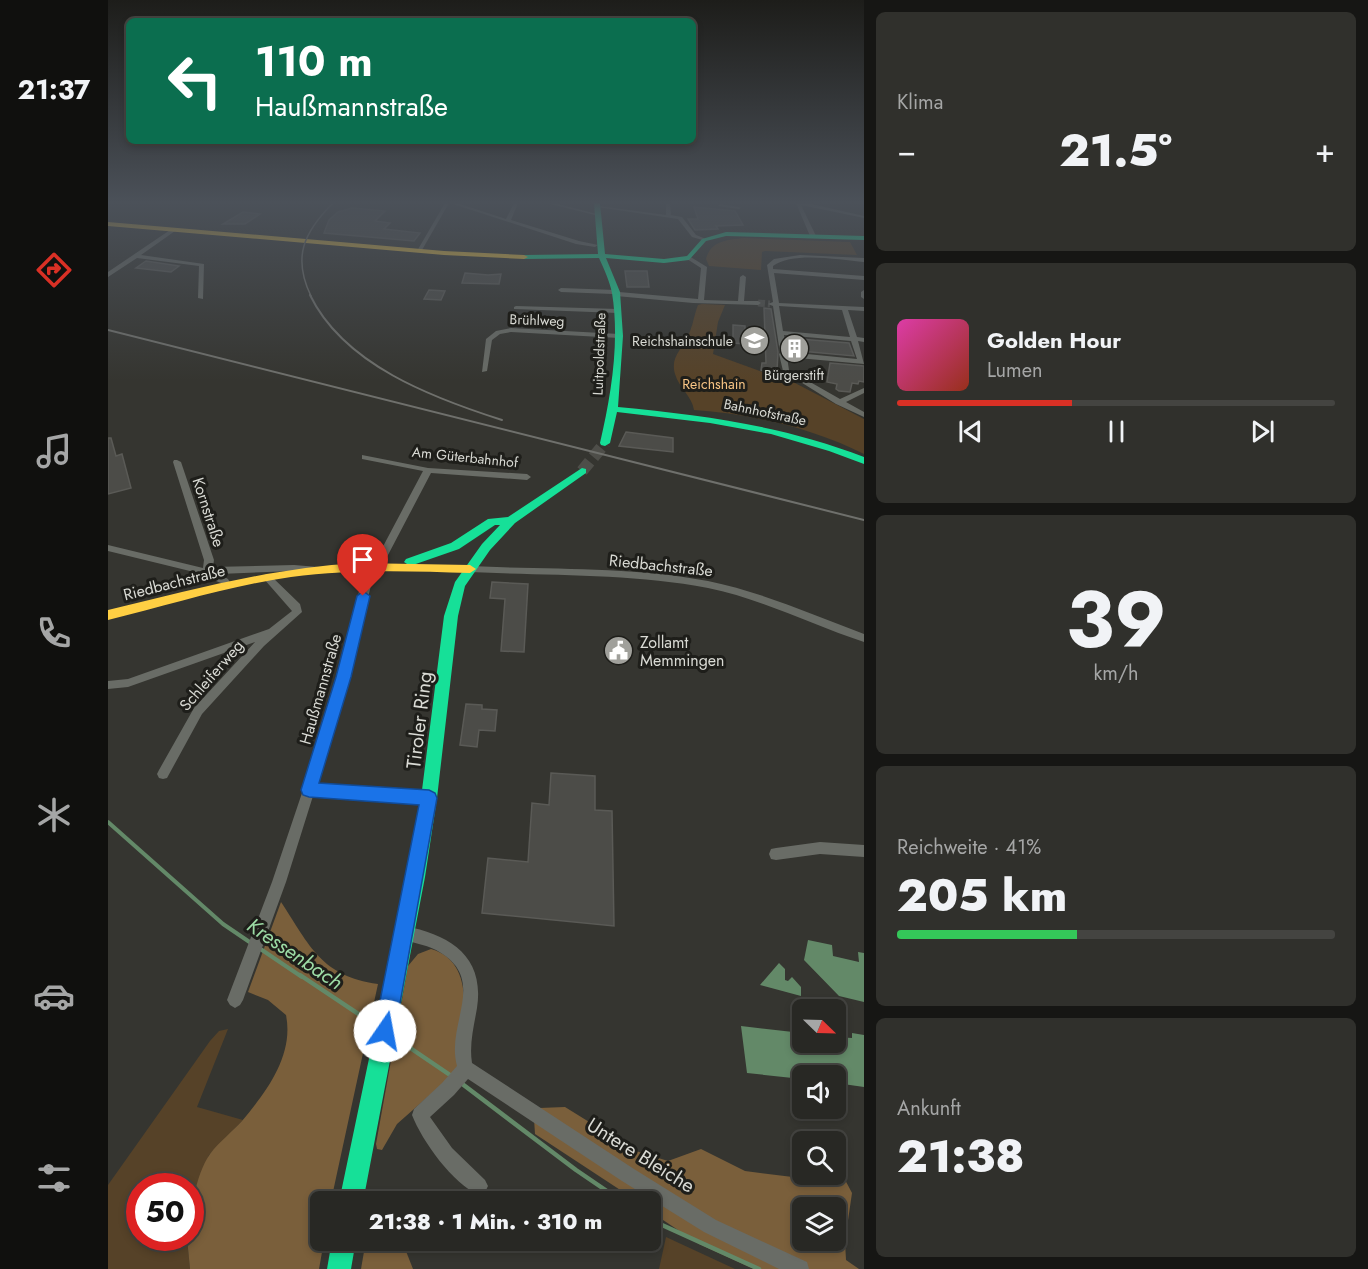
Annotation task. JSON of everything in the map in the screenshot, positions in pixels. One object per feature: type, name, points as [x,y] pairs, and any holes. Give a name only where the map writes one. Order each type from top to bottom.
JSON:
[{"type":"main road","name":"Luitpoldstraße","points":[[604,262],[616,293],[619,336],[616,400],[605,443],[627,418],[655,413]]},
{"type":"main road","name":"Bahnhofstraße","points":[[616,400],[655,413],[725,419],[776,429],[825,444],[864,461]]},
{"type":"main road","points":[[391,567],[444,551],[492,522],[511,520],[582,471]]},
{"type":"main road","name":"Tiroler Ring","points":[[353,1191],[405,933],[429,798],[456,596],[459,585],[490,541],[511,520]]},
{"type":"main road","name":"Riedbachstraße","points":[[108,615],[267,577],[318,570],[374,567],[470,569]]},
{"type":"main road","points":[[339,1269],[342,1251]]},
{"type":"street","points":[[108,275],[126,262]]},
{"type":"street","points":[[184,262],[202,265],[201,298]]},
{"type":"street","points":[[696,262],[704,267],[701,301]]},
{"type":"street","points":[[771,262],[767,304],[781,333],[784,368],[788,373],[864,415]]},
{"type":"street","points":[[771,271],[864,278]]},
{"type":"street","points":[[742,302],[743,277]]},
{"type":"street","points":[[561,290],[701,301],[864,309]]},
{"type":"street","points":[[864,292],[864,297]]},
{"type":"street","points":[[782,354],[863,362],[844,307]]},
{"type":"street","points":[[516,308],[618,311]]},
{"type":"street","name":"Brühlweg","points":[[484,371],[489,339],[498,332],[511,330],[619,336]]},
{"type":"street","points":[[781,333],[864,340]]},
{"type":"street","points":[[839,402],[864,390]]},
{"type":"street","name":"Am Güterbahnhof","points":[[365,457],[428,470],[527,477]]},
{"type":"street","name":"Kornstraße","points":[[177,462],[209,560],[208,571]]},
{"type":"street","name":"Haußmannstraße","points":[[235,1000],[279,882],[309,790],[344,677],[368,576],[383,555],[428,470]]},
{"type":"street","points":[[108,548],[139,557],[208,571],[225,581],[227,586]]},
{"type":"street","name":"Riedbachstraße","points":[[208,571],[294,568],[318,570]]},
{"type":"street","name":"Riedbachstraße","points":[[470,569],[645,578],[707,585],[769,603],[864,639]]},
{"type":"street","name":"Schleiferweg","points":[[108,685],[128,683],[271,632],[291,619],[298,610],[267,577]]},
{"type":"street","name":"Schleiferweg","points":[[163,774],[195,716],[271,632]]},
{"type":"street","points":[[309,790],[429,798]]},
{"type":"street","points":[[776,854],[820,848],[864,851]]},
{"type":"street","points":[[405,933],[424,936],[445,947],[459,960],[469,974],[469,1008],[459,1076],[420,1114],[436,1144],[479,1186]]},
{"type":"street","name":"Untere Bleiche","points":[[459,1076],[619,1168],[710,1226],[800,1269]]},
{"type":"green space","points":[[707,262],[761,262],[761,270],[709,266]]},
{"type":"green space","name":"Reichshain","points":[[698,305],[725,305],[718,322],[713,354],[768,374],[774,372],[864,419],[864,454],[824,437],[781,424],[738,415],[694,410],[691,400],[677,379],[674,363],[690,332]]},
{"type":"green space","points":[[228,1029],[197,1107],[243,1120],[209,1155],[203,1173],[126,1173],[126,1251],[188,1251],[190,1269],[108,1269],[108,1185],[219,1031]]},
{"type":"green space","points":[[666,1237],[735,1269],[659,1269]]},
{"type":"shaded area","points":[[281,902],[319,957],[343,974],[378,984],[333,1191],[310,1191],[310,1251],[322,1251],[319,1269],[190,1269],[188,1251],[204,1251],[204,1173],[201,1173],[205,1163],[217,1145],[242,1121],[261,1097],[276,1072],[286,1044],[286,1015],[268,1000],[248,992]]},
{"type":"shaded area","points":[[808,940],[832,945],[833,956],[859,962],[858,952],[864,953],[864,1002],[839,996],[804,960]]},
{"type":"shaded area","points":[[431,949],[447,957],[457,969],[462,984],[464,1019],[457,1071],[397,1124],[382,1150],[377,1149],[376,1144],[408,966],[418,954]]},
{"type":"shaded area","points":[[779,963],[785,969],[785,980],[788,981],[792,977],[801,987],[801,996],[760,985]]},
{"type":"shaded area","points":[[741,1026],[792,1032],[792,1053],[846,1053],[846,1038],[852,1038],[852,1033],[864,1035],[864,1087],[846,1084],[846,1065],[792,1065],[792,1078],[747,1073]]},
{"type":"shaded area","points":[[565,1107],[636,1151],[668,1161],[701,1149],[745,1171],[792,1177],[792,1185],[846,1185],[846,1182],[852,1193],[846,1234],[846,1197],[792,1197],[792,1251],[846,1251],[846,1260],[859,1269],[754,1269],[699,1244],[661,1219],[661,1191],[622,1191],[535,1134],[534,1119],[539,1108]]},
{"type":"shaded area","points":[[364,1251],[406,1251],[413,1269],[361,1269]]},
{"type":"building","points":[[144,262],[179,266],[171,272],[136,268]]},
{"type":"building","points":[[625,271],[647,271],[649,287],[627,287]]},
{"type":"building","points":[[465,273],[501,274],[499,284],[462,283]]},
{"type":"building","points":[[429,290],[445,291],[441,300],[424,299]]},
{"type":"building","name":"Reichshainschule","points":[[764,308],[771,309],[778,352],[777,371],[768,374],[761,370],[762,363],[766,363]]},
{"type":"building","points":[[733,325],[745,326],[745,332],[749,333],[749,342],[746,341],[746,344],[733,343]]},
{"type":"building","points":[[787,338],[849,343],[854,356],[789,350]]},
{"type":"building","points":[[830,363],[864,366],[864,382],[852,383],[850,392],[839,391],[836,389],[837,384],[827,382]]},
{"type":"building","points":[[626,432],[673,438],[673,452],[619,446]]},
{"type":"building","points":[[108,438],[111,438],[116,456],[122,454],[131,488],[108,494]]},
{"type":"building","points":[[492,582],[528,584],[524,652],[501,651],[505,599],[490,598]]},
{"type":"building","points":[[466,704],[482,705],[482,709],[497,710],[495,731],[479,730],[477,747],[460,745]]},
{"type":"building","points":[[551,773],[595,776],[595,810],[612,811],[614,926],[482,913],[488,858],[528,862],[532,803],[549,805]]},
{"type":"waterway","name":"Kressenbach","points":[[108,822],[223,924],[251,943]]},
{"type":"waterway","name":"Kressenbach","points":[[259,948],[302,977]]},
{"type":"waterway","name":"Kressenbach","points":[[300,975],[378,1027]]},
{"type":"waterway","name":"Kressenbach","points":[[394,1037],[450,1075]]},
{"type":"waterway","name":"Kressenbach","points":[[461,1083],[607,1191]]},
{"type":"waterway","name":"Kressenbach","points":[[661,1225],[759,1269]]},
{"type":"tunnel","points":[[758,303],[770,304]]},
{"type":"tunnel","points":[[582,471],[605,443]]},
{"type":"railway","points":[[302,262],[305,282],[311,296]]},
{"type":"railway","points":[[310,295],[325,320],[367,360],[420,389],[502,420]]},
{"type":"railway","points":[[108,330],[864,520]]},
{"type":"traffic: fast","points":[[604,262],[616,292],[619,336],[614,404],[605,443]]},
{"type":"traffic: fast","points":[[613,409],[741,424],[802,439],[864,461]]},
{"type":"traffic: fast","points":[[353,1191],[416,877],[429,798],[451,616],[459,585],[486,547],[511,520],[582,471]]},
{"type":"traffic: fast","points":[[410,562],[455,546],[492,522],[511,520]]},
{"type":"traffic: fast","points":[[339,1269],[342,1251]]},
{"type":"traffic: slow","points":[[108,615],[291,573],[380,567],[470,569]]},
{"type":"place","name":"Reichshainschule","points":[[754,341]]},
{"type":"place","name":"Bürgerstift","points":[[794,348]]},
{"type":"place","name":"Zollamt Memmingen","points":[[619,651]]},
{"type":"route","points":[[363,596],[344,677],[309,790],[429,798],[416,877],[385,1031]]}]
